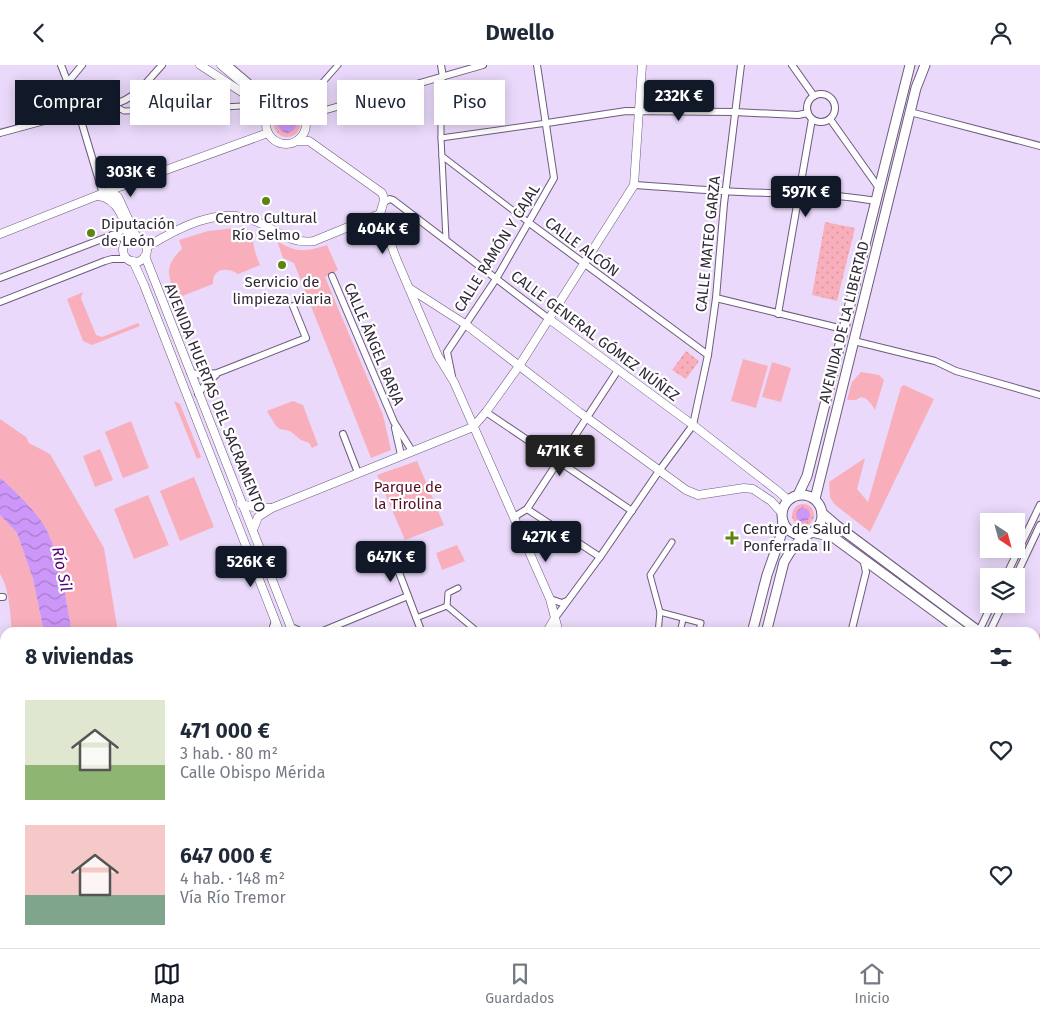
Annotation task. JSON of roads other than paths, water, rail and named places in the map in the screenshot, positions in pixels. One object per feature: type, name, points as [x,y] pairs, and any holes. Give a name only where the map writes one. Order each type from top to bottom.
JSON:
[{"type":"main road","name":"AVENIDA DE LA LIBERTAD","points":[[798,495],[807,476],[910,65]]},
{"type":"main road","name":"AVENIDA DE LA LIBERTAD","points":[[815,499],[916,88],[925,65]]},
{"type":"main road","points":[[754,627],[767,575],[781,535],[783,517],[788,501],[798,495],[815,499],[822,513],[836,525],[973,627]]},
{"type":"main road","points":[[768,627],[784,563],[790,552],[821,522],[822,513]]},
{"type":"main road","points":[[783,517],[792,532],[833,537],[956,627]]},
{"type":"street","points":[[61,65],[67,80]]},
{"type":"street","points":[[70,80],[82,65]]},
{"type":"street","points":[[120,102],[138,92],[162,65]]},
{"type":"street","points":[[200,65],[240,90]]},
{"type":"street","points":[[325,80],[338,65]]},
{"type":"street","points":[[441,65],[443,77]]},
{"type":"street","points":[[327,110],[483,65]]},
{"type":"street","name":"CALLE RAMÓN Y CAJAL","points":[[454,382],[447,352],[496,279],[554,179],[537,65]]},
{"type":"street","points":[[253,530],[254,523],[258,517],[271,508],[473,427],[486,412],[519,366],[634,185],[642,65]]},
{"type":"street","name":"CALLE MATEO GARZA","points":[[693,425],[708,355],[716,298],[734,112],[741,65]]},
{"type":"street","points":[[792,65],[814,96]]},
{"type":"street","points":[[224,66],[240,82]]},
{"type":"street","points":[[435,79],[439,81],[441,87],[441,139],[446,239]]},
{"type":"street","points":[[826,95],[832,101],[834,113],[830,119],[823,122],[812,119],[808,113],[808,104],[814,96],[826,95]]},
{"type":"street","points":[[120,109],[124,111],[185,109],[240,104]]},
{"type":"street","points":[[441,139],[626,111],[734,112],[798,115],[808,113]]},
{"type":"street","points":[[910,112],[1040,146]]},
{"type":"street","points":[[778,314],[812,119]]},
{"type":"street","points":[[830,119],[879,188]]},
{"type":"street","points":[[0,133],[30,125]]},
{"type":"street","points":[[82,125],[102,194],[112,200],[118,209],[131,240]]},
{"type":"street","points":[[267,125],[268,133],[278,142],[290,144],[301,137],[305,125]]},
{"type":"street","points":[[0,234],[268,133]]},
{"type":"street","points":[[296,141],[309,141],[318,146],[382,193],[384,202],[380,214],[409,288],[438,357],[454,382],[550,599],[557,627]]},
{"type":"street","name":"CALLE ALCÓN","points":[[442,156],[583,264],[708,355]]},
{"type":"street","points":[[634,185],[799,194],[876,201]]},
{"type":"street","points":[[102,194],[114,194],[118,197],[131,240]]},
{"type":"street","name":"CALLE GENERAL GÓMEZ NÚÑEZ","points":[[384,202],[390,199],[393,200],[446,239],[548,319],[693,425],[788,501]]},
{"type":"street","points":[[147,247],[173,232],[209,219],[232,216],[252,220],[293,241],[304,243],[314,241],[380,214]]},
{"type":"street","points":[[0,278],[126,228]]},
{"type":"street","points":[[0,302],[105,261],[112,259],[140,261],[145,256],[147,247],[144,242],[111,235]]},
{"type":"street","points":[[130,260],[124,250],[131,240]]},
{"type":"street","name":"AVENIDA HUERTAS DEL SACRAMENTO","points":[[145,256],[291,627]]},
{"type":"street","name":"AVENIDA HUERTAS DEL SACRAMENTO","points":[[130,260],[144,285],[278,627]]},
{"type":"street","name":"CALLE ÁNGEL BARJA","points":[[332,277],[394,422],[412,451]]},
{"type":"street","points":[[409,288],[465,324],[586,417],[686,490],[698,495],[744,488],[754,489],[771,501],[783,517]]},
{"type":"street","points":[[716,298],[843,329]]},
{"type":"street","points":[[190,372],[200,375],[217,373],[306,338],[293,305]]},
{"type":"street","points":[[854,341],[935,361],[956,371],[1040,395]]},
{"type":"street","points":[[514,517],[527,509],[618,371]]},
{"type":"street","points":[[198,394],[217,373]]},
{"type":"street","points":[[486,412],[632,511]]},
{"type":"street","name":"CALLE ÁNGEL BARJA","points":[[394,422],[401,455]]},
{"type":"street","points":[[550,627],[693,425]]},
{"type":"street","points":[[342,434],[358,473]]},
{"type":"street","points":[[242,504],[271,508]]},
{"type":"street","points":[[1010,568],[1040,505]]},
{"type":"street","points":[[527,509],[600,557]]},
{"type":"street","points":[[1020,568],[1040,525]]},
{"type":"street","points":[[659,627],[660,612],[650,575],[672,542]]},
{"type":"street","points":[[852,627],[866,573],[862,557]]},
{"type":"street","points":[[395,562],[420,627]]},
{"type":"street","points":[[863,584],[870,574],[881,571]]},
{"type":"street","points":[[447,606],[448,593],[458,588]]},
{"type":"street","points":[[330,627],[408,596]]},
{"type":"street","points":[[550,599],[562,603],[567,601]]},
{"type":"street","points":[[416,618],[447,606]]},
{"type":"street","points":[[447,606],[474,627]]},
{"type":"street","points":[[660,612],[701,623],[700,627]]},
{"type":"street","points":[[982,627],[988,613]]},
{"type":"street","points":[[992,627],[999,613]]},
{"type":"street","points":[[273,627],[275,619]]},
{"type":"street","points":[[681,627],[683,619]]},
{"type":"water","points":[[278,125],[296,125],[293,130],[287,133]]},
{"type":"water","points":[[0,478],[37,515],[51,539],[59,565],[71,627],[43,627],[33,579],[17,533],[0,515]]},
{"type":"water","points":[[800,508],[806,508],[810,515],[806,522],[800,522],[796,518],[796,512]]},
{"type":"place","name":"Centro Cultural Río Selmo","points":[[266,201]]},
{"type":"place","name":"Diputación de León","points":[[91,233]]},
{"type":"place","name":"Servicio de limpieza viaria","points":[[282,265]]},
{"type":"place","name":"Centro de Salud Ponferrada II","points":[[732,538]]},
{"type":"park label","name":"Parque de la Tirolina","points":[[408,496]]},
{"type":"water label","name":"Río Sil","points":[[62,569]]}]
